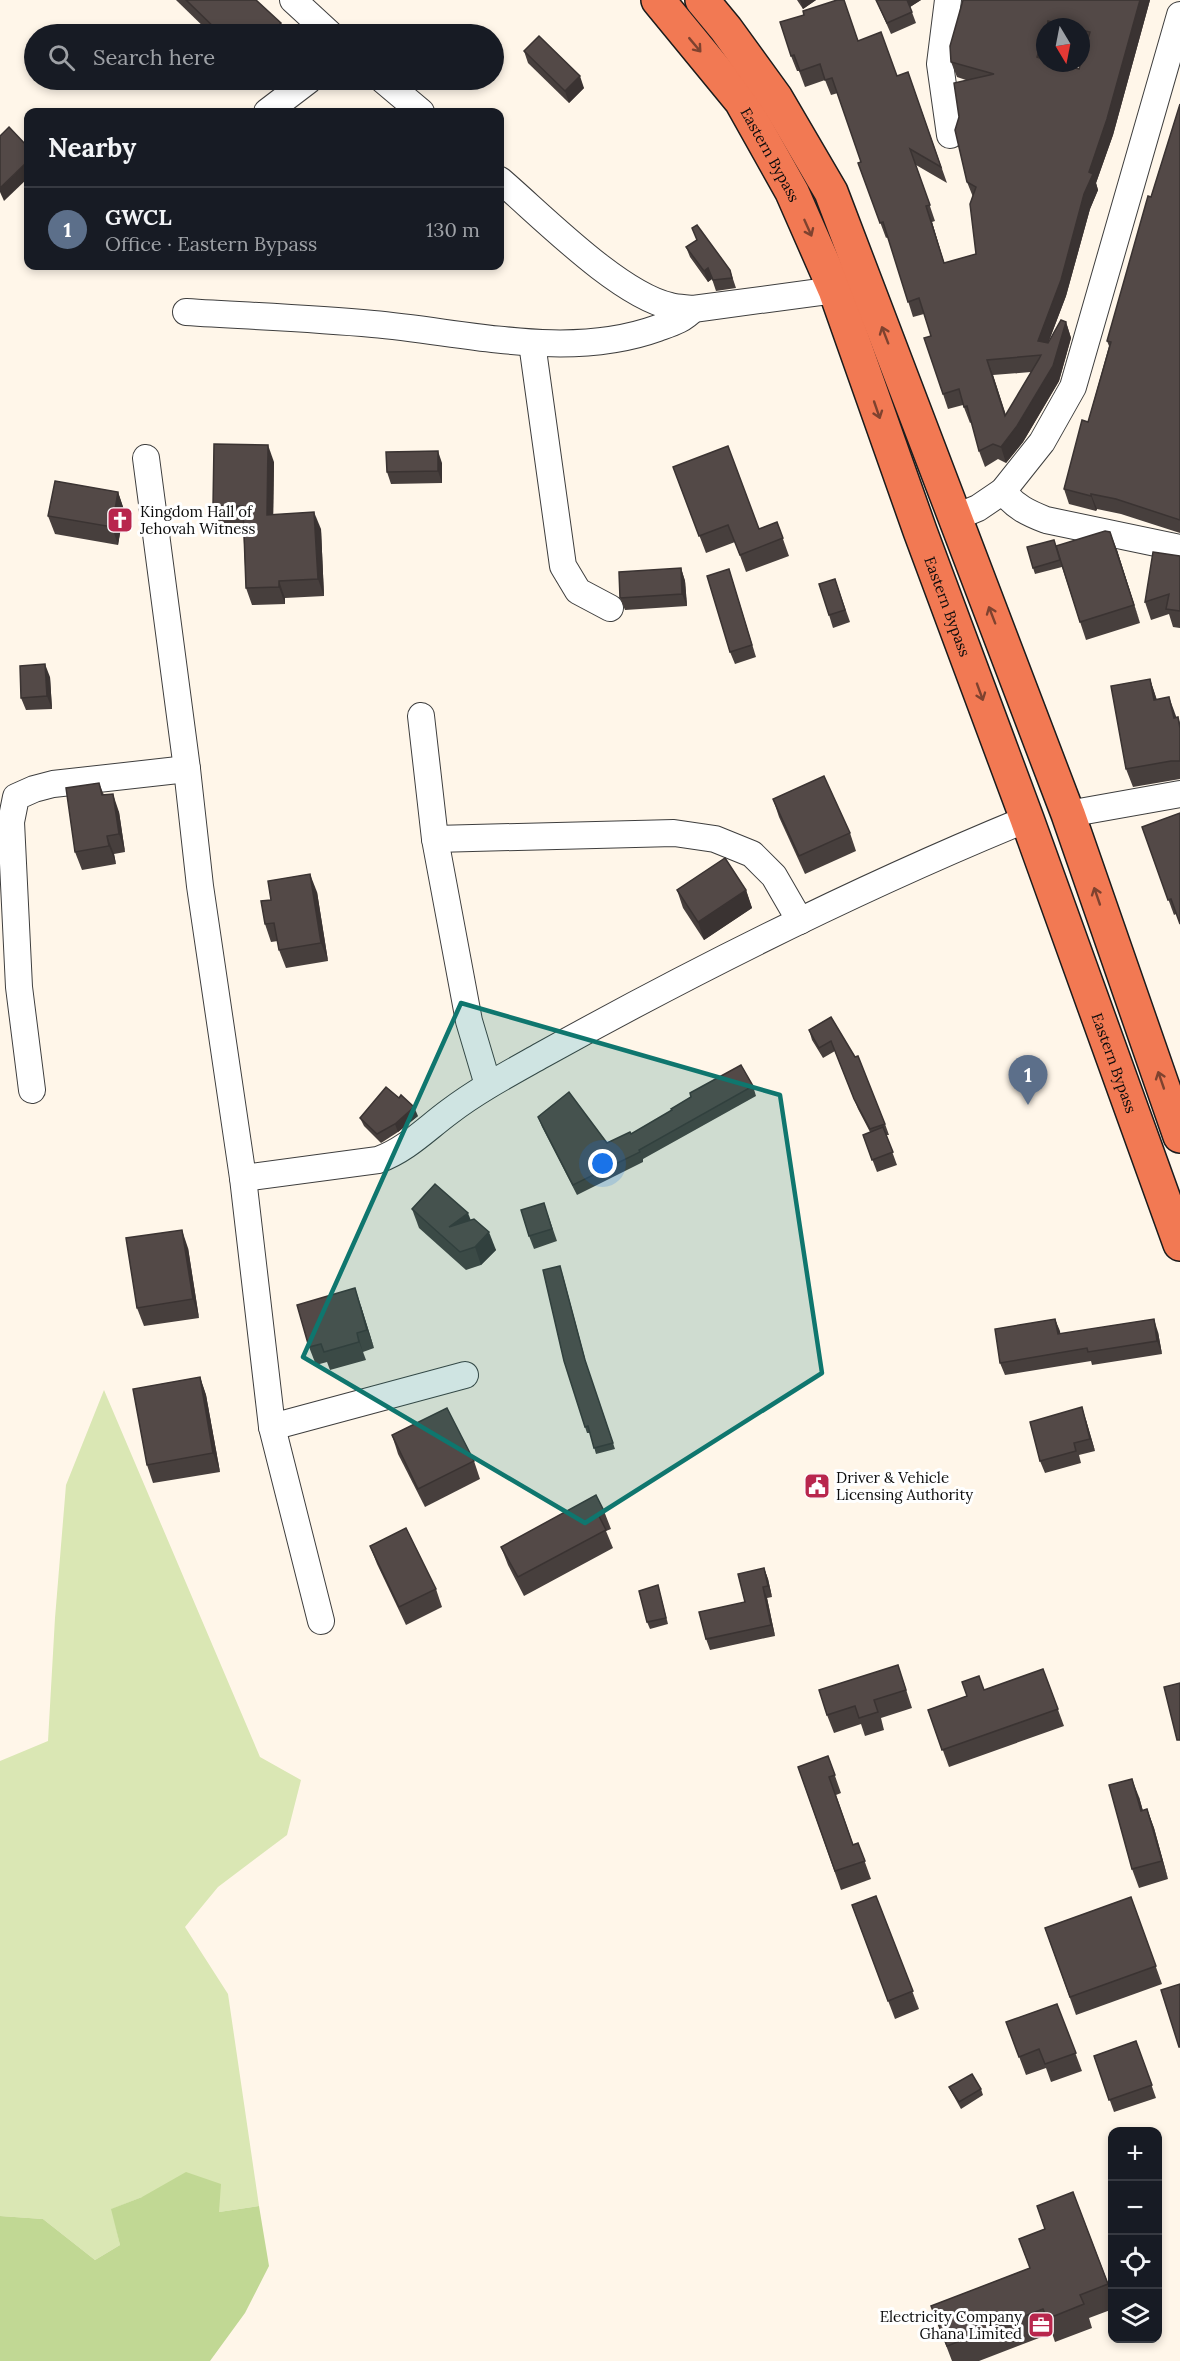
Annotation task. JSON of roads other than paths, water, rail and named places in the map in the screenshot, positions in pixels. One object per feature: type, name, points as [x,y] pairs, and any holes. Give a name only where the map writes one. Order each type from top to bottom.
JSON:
[{"type":"highway","name":"Eastern Bypass","points":[[658,0],[741,102],[792,192],[835,290],[920,531],[1027,819],[1180,1244]]},
{"type":"highway","name":"Eastern Bypass","points":[[702,0],[776,98],[831,192],[1068,814],[1180,1136]]},
{"type":"street","points":[[294,0],[318,24]]},
{"type":"street","points":[[948,0],[940,64],[950,135]]},
{"type":"street","points":[[954,518],[978,508],[1003,491],[1042,442],[1073,387],[1180,15]]},
{"type":"street","points":[[272,108],[296,90]]},
{"type":"street","points":[[395,90],[416,108]]},
{"type":"street","points":[[504,183],[594,261],[637,293],[670,306],[693,309],[835,290]]},
{"type":"street","points":[[186,312],[373,324],[532,343],[633,338],[683,319],[693,309]]},
{"type":"street","points":[[532,343],[563,566],[578,591],[610,608]]},
{"type":"street","points":[[146,458],[200,886],[243,1179],[272,1427],[321,1621]]},
{"type":"street","points":[[1003,491],[1011,502],[1026,513],[1047,520],[1180,548]]},
{"type":"street","points":[[421,716],[435,839],[469,1020],[488,1084]]},
{"type":"street","points":[[32,1090],[20,987],[11,822],[16,797],[53,784],[187,769]]},
{"type":"street","points":[[1068,814],[1180,794]]},
{"type":"street","points":[[243,1179],[367,1162],[396,1154],[449,1111],[488,1084],[706,967],[925,861],[1027,819]]},
{"type":"street","points":[[435,839],[674,833],[715,839],[752,854],[774,876],[800,921]]},
{"type":"street","points":[[272,1427],[465,1375]]},
{"type":"place","name":"Kingdom Hall of Jehovah Witness","points":[[120,520]]},
{"type":"place","name":"GWCL","points":[[1028,1105]]},
{"type":"place","name":"Driver & Vehicle Licensing Authority","points":[[817,1486]]},
{"type":"place","name":"Electricity Company Ghana Limited","points":[[1041,2325]]}]
